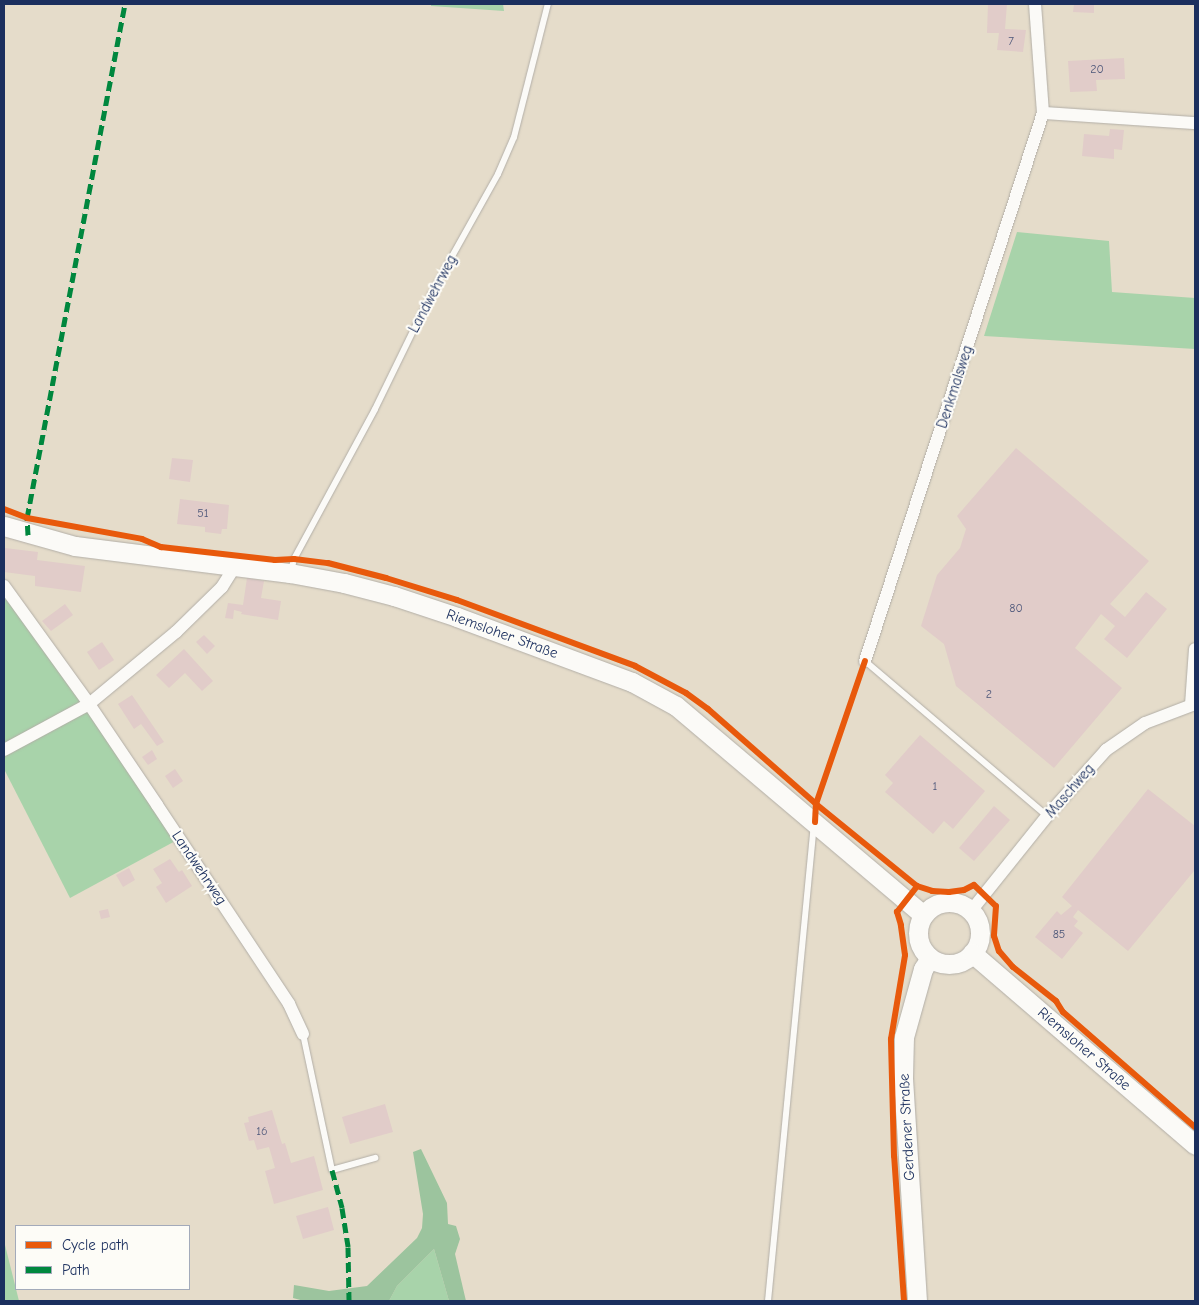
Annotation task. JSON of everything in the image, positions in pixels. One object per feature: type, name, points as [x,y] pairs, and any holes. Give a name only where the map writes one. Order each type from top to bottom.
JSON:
[{"type":"main road","name":"Riemsloher Straße","points":[[4,526],[75,546],[290,573],[344,583],[394,596],[632,682],[676,706],[923,915]]},
{"type":"main road","points":[[946,902],[955,903],[971,912],[979,928],[977,946],[972,953],[957,963],[938,962],[930,958],[919,943],[919,924],[923,915],[937,904],[946,902]]},
{"type":"main road","name":"Riemsloher Straße","points":[[972,953],[1195,1145]]},
{"type":"main road","name":"Gerdener Straße","points":[[917,1301],[903,1077],[904,1037],[923,969],[930,958]]},
{"type":"street","name":"Denkmalsweg","points":[[865,661],[1043,113],[1035,4]]},
{"type":"street","points":[[1043,113],[1195,123]]},
{"type":"street","points":[[4,750],[89,704],[176,632],[222,587],[235,566]]},
{"type":"street","name":"Landwehrweg","points":[[4,586],[89,704],[290,1004],[303,1034]]},
{"type":"street","points":[[1193,705],[1195,649]]},
{"type":"street","name":"Maschweg","points":[[971,912],[1048,816],[1106,750],[1145,722],[1193,705]]},
{"type":"lane","name":"Landwehrweg","points":[[290,573],[294,559],[375,409],[431,294],[498,174],[514,137],[548,4]]},
{"type":"lane","points":[[865,661],[1048,816]]},
{"type":"lane","points":[[768,1301],[815,822]]},
{"type":"lane","points":[[303,1034],[332,1170],[375,1158]]},
{"type":"green space","points":[[431,4],[503,4],[504,11],[431,6]]},
{"type":"green space","points":[[1017,232],[1109,241],[1112,292],[1195,298],[1195,349],[984,336]]},
{"type":"green space","points":[[4,591],[179,839],[70,898],[4,769]]},
{"type":"green space","points":[[421,1149],[447,1203],[448,1224],[456,1226],[460,1239],[455,1254],[466,1301],[449,1301],[434,1249],[397,1286],[389,1301],[304,1301],[293,1298],[294,1285],[329,1291],[367,1286],[417,1238],[422,1228],[423,1214],[413,1152]]},
{"type":"green space","points":[[4,1241],[19,1301],[4,1301]]},
{"type":"green space","points":[[434,1249],[449,1301],[389,1301],[397,1286]]},
{"type":"building","points":[[988,4],[1007,4],[1005,29],[1026,30],[1023,52],[997,50],[999,33],[987,33]]},
{"type":"building","points":[[1074,4],[1094,4],[1094,13],[1073,12]]},
{"type":"building","points":[[1124,58],[1125,79],[1096,80],[1097,91],[1070,92],[1068,61]]},
{"type":"building","points":[[1110,129],[1124,130],[1122,150],[1114,149],[1114,159],[1082,156],[1084,134],[1109,136]]},
{"type":"building","points":[[1016,448],[1149,561],[1110,604],[1125,617],[1146,592],[1167,609],[1127,658],[1104,639],[1115,626],[1101,614],[1075,648],[1122,688],[1054,768],[956,686],[944,644],[921,626],[937,575],[960,548],[966,529],[957,516]]},
{"type":"building","points":[[172,458],[193,460],[190,482],[169,479]]},
{"type":"building","points":[[180,499],[229,505],[227,529],[222,529],[221,534],[205,532],[205,527],[177,524]]},
{"type":"building","points":[[5,548],[38,552],[37,560],[85,566],[81,592],[35,586],[35,576],[4,572]]},
{"type":"building","points":[[247,578],[264,581],[261,598],[281,601],[278,620],[241,614],[242,612],[234,610],[233,619],[225,618],[228,603],[243,605]]},
{"type":"building","points":[[65,604],[73,615],[51,631],[42,621]]},
{"type":"building","points":[[204,635],[215,646],[207,654],[196,642]]},
{"type":"building","points":[[102,642],[114,660],[99,670],[87,652]]},
{"type":"building","points":[[184,649],[213,681],[202,691],[185,673],[169,688],[156,675]]},
{"type":"building","points":[[132,695],[164,742],[157,746],[141,724],[134,729],[118,704]]},
{"type":"building","points":[[920,735],[985,791],[953,829],[944,821],[933,834],[885,792],[893,783],[885,775]]},
{"type":"building","points":[[152,750],[157,759],[148,765],[142,757]]},
{"type":"building","points":[[175,769],[183,781],[173,788],[165,776]]},
{"type":"building","points":[[1148,789],[1195,826],[1195,872],[1128,951],[1078,910],[1073,917],[1078,921],[1074,926],[1083,933],[1062,959],[1035,937],[1057,911],[1061,915],[1072,906],[1062,897]]},
{"type":"building","points":[[994,806],[1010,820],[974,861],[959,848]]},
{"type":"building","points":[[170,859],[179,872],[182,870],[192,886],[166,903],[156,887],[162,883],[153,869]]},
{"type":"building","points":[[129,868],[135,880],[123,887],[116,875]]},
{"type":"building","points":[[108,909],[110,917],[101,919],[99,911]]},
{"type":"building","points":[[385,1104],[393,1132],[350,1144],[342,1117]]},
{"type":"building","points":[[272,1110],[282,1144],[285,1143],[291,1163],[314,1156],[323,1190],[274,1204],[265,1171],[275,1168],[269,1147],[257,1150],[254,1140],[249,1141],[244,1123],[249,1122],[248,1117]]},
{"type":"building","points":[[328,1207],[334,1230],[303,1239],[296,1216]]},
{"type":"marked path","points":[[28,535],[27,518],[125,4]]},
{"type":"marked path","points":[[332,1170],[342,1208],[348,1247],[349,1301]]},
{"type":"cycle path","points":[[4,509],[27,518],[142,539],[161,547],[275,560],[294,559],[328,563],[386,578],[457,600],[635,666],[686,693],[708,709],[816,804],[917,886]]},
{"type":"cycle path","points":[[815,822],[816,804],[865,661]]},
{"type":"cycle path","points":[[904,1301],[894,1156],[891,1039],[905,955],[901,925],[897,912],[917,886],[932,891],[949,892],[964,890],[974,885],[996,906],[994,936],[999,951],[1013,967],[1056,1001],[1063,1012],[1195,1127]]}]
